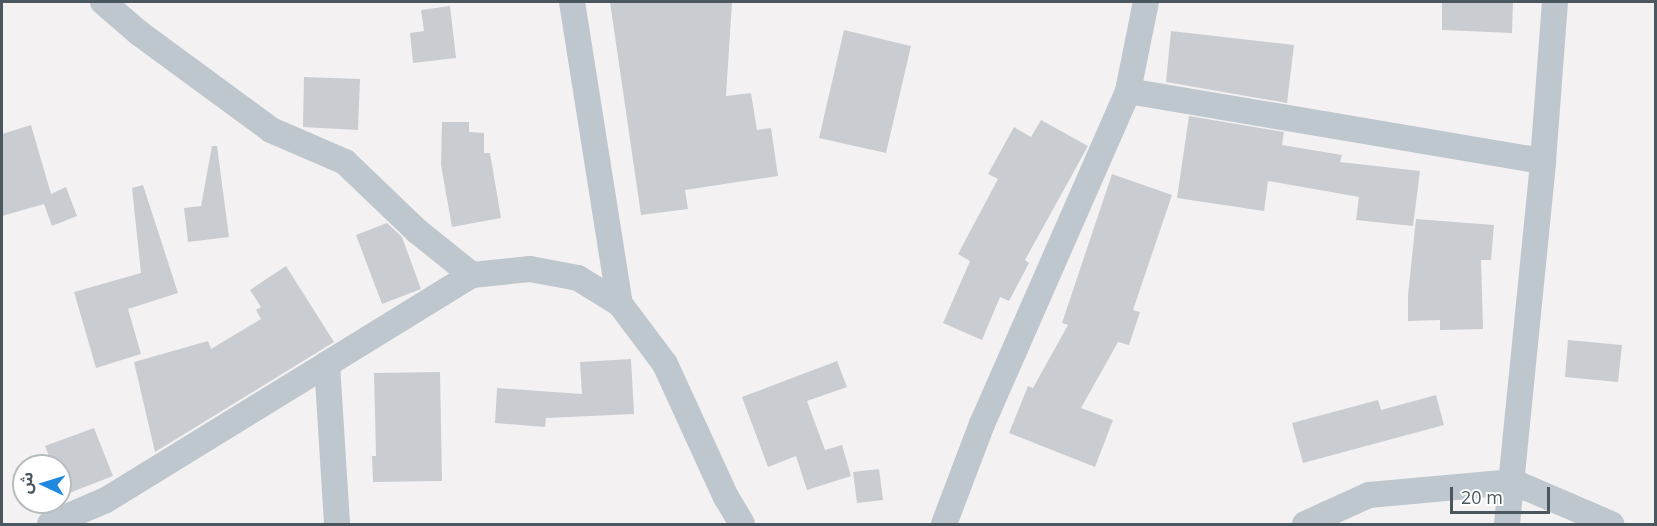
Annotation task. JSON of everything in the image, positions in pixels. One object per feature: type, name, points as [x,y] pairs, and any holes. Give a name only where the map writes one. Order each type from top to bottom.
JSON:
[{"type":"street","points":[[103,2],[139,33],[271,130],[345,162],[417,231],[472,275]]},
{"type":"street","points":[[572,2],[620,304]]},
{"type":"street","points":[[944,525],[982,424],[1128,91],[1146,2]]},
{"type":"street","points":[[1507,525],[1543,161],[1555,2]]},
{"type":"street","points":[[1128,91],[1543,161]]},
{"type":"street","points":[[51,524],[105,500],[472,275],[530,269],[578,278],[620,304],[665,363],[726,496],[742,525]]},
{"type":"street","points":[[327,364],[337,525]]},
{"type":"street","points":[[1305,525],[1369,495],[1513,482],[1611,525]]},
{"type":"building","points":[[610,2],[732,2],[726,96],[751,93],[757,130],[771,128],[778,176],[685,190],[688,209],[641,215]]},
{"type":"building","points":[[1442,2],[1513,2],[1512,33],[1442,30]]},
{"type":"building","points":[[450,6],[456,58],[413,63],[410,33],[424,31],[421,10]]},
{"type":"building","points":[[844,30],[911,46],[886,153],[819,138]]},
{"type":"building","points":[[1171,31],[1294,45],[1287,103],[1166,82]]},
{"type":"building","points":[[304,77],[360,79],[358,130],[303,127]]},
{"type":"building","points":[[1189,116],[1284,132],[1282,145],[1342,155],[1340,162],[1420,171],[1413,226],[1356,220],[1359,197],[1268,181],[1264,211],[1177,198]]},
{"type":"building","points":[[1041,120],[1088,146],[1025,260],[1029,263],[1009,301],[1000,297],[982,340],[943,323],[970,261],[958,254],[998,179],[988,174],[1014,127],[1031,137]]},
{"type":"building","points":[[442,122],[469,122],[469,132],[484,133],[484,153],[490,153],[501,218],[452,227],[441,165]]},
{"type":"building","points":[[31,125],[51,194],[66,187],[77,216],[52,226],[44,204],[2,216],[2,134]]},
{"type":"building","points":[[212,146],[217,146],[229,237],[188,242],[184,208],[201,206]]},
{"type":"building","points":[[1112,174],[1172,195],[1133,310],[1140,312],[1129,345],[1118,342],[1081,408],[1113,420],[1095,467],[1009,433],[1028,386],[1033,388],[1068,325],[1062,323]]},
{"type":"building","points":[[143,185],[178,293],[128,309],[141,354],[96,368],[74,292],[141,273],[132,188]]},
{"type":"building","points":[[1416,219],[1494,225],[1491,260],[1481,260],[1483,329],[1440,330],[1440,320],[1408,321],[1408,295]]},
{"type":"building","points":[[387,223],[402,237],[421,289],[382,304],[356,235]]},
{"type":"building","points":[[286,266],[334,342],[155,452],[134,362],[208,341],[211,349],[261,319],[256,310],[261,307],[250,290]]},
{"type":"building","points":[[1568,340],[1622,345],[1618,382],[1565,377]]},
{"type":"building","points":[[631,359],[634,414],[546,418],[545,427],[495,423],[497,388],[582,394],[580,362]]},
{"type":"building","points":[[837,361],[847,387],[807,401],[825,450],[842,445],[851,476],[807,490],[796,456],[768,467],[742,397]]},
{"type":"building","points":[[440,372],[442,481],[373,482],[372,456],[376,456],[374,373]]},
{"type":"building","points":[[1436,395],[1444,425],[1303,463],[1292,423],[1378,400],[1381,410]]},
{"type":"building","points":[[94,428],[113,476],[72,492],[72,454],[48,454],[45,446]]},
{"type":"building","points":[[879,469],[883,500],[857,503],[853,472]]}]
